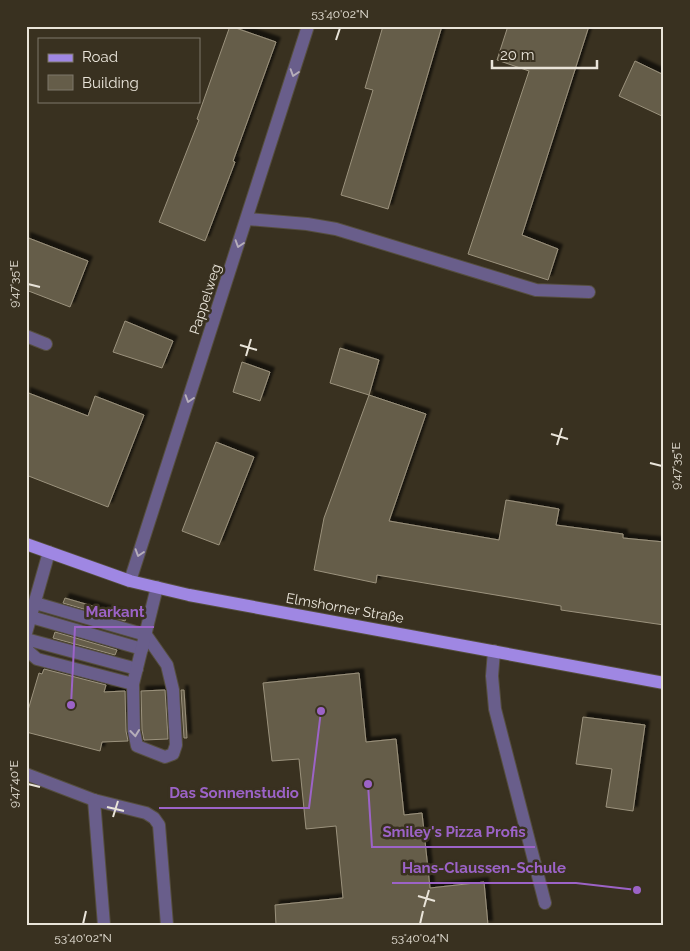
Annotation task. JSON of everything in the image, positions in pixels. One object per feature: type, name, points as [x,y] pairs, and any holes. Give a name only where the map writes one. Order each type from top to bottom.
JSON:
[{"type":"main road","name":"Elmshorner Straße","points":[[26,544],[130,580],[189,595],[664,683]]},
{"type":"street","name":"Pappelweg","points":[[130,580],[308,26]]},
{"type":"street","points":[[247,219],[308,224],[336,229],[536,290],[589,292]]},
{"type":"street","points":[[26,336],[46,344]]},
{"type":"street","points":[[26,633],[49,552]]},
{"type":"street","points":[[35,603],[146,635],[167,665],[173,690],[176,745],[172,754],[165,757],[137,746],[134,731],[132,684],[137,669],[146,635],[158,587]]},
{"type":"street","points":[[30,618],[142,649]]},
{"type":"street","points":[[26,639],[137,669]]},
{"type":"street","points":[[26,646],[28,651],[37,658],[132,684]]},
{"type":"street","points":[[494,651],[492,676],[495,709],[546,903]]},
{"type":"street","points":[[26,774],[94,800],[146,813],[154,818],[159,824],[167,925]]},
{"type":"street","points":[[94,800],[104,925]]},
{"type":"building","points":[[230,26],[276,42],[233,161],[235,162],[205,241],[159,222],[199,120],[197,119]]},
{"type":"building","points":[[383,26],[442,26],[388,209],[341,195],[373,90],[365,88]]},
{"type":"building","points":[[508,26],[589,26],[522,235],[558,249],[548,280],[468,254],[529,71],[497,60]]},
{"type":"building","points":[[635,61],[664,75],[664,117],[619,96]]},
{"type":"building","points":[[26,237],[88,261],[70,307],[26,290]]},
{"type":"building","points":[[125,321],[173,341],[162,368],[113,352]]},
{"type":"building","points":[[340,348],[379,360],[369,395],[330,383]]},
{"type":"building","points":[[242,362],[270,372],[260,401],[233,392]]},
{"type":"building","points":[[26,392],[88,416],[95,396],[144,415],[108,507],[26,475]]},
{"type":"building","points":[[369,395],[426,414],[389,521],[499,540],[506,500],[559,509],[556,525],[623,534],[623,538],[664,542],[664,625],[561,610],[561,606],[377,575],[376,583],[314,570],[324,518]]},
{"type":"building","points":[[216,442],[254,457],[219,545],[182,531]]},
{"type":"building","points":[[65,598],[127,616],[125,621],[63,603]]},
{"type":"building","points":[[55,632],[117,650],[115,655],[53,638]]},
{"type":"building","points":[[44,669],[106,685],[104,692],[125,691],[128,741],[102,742],[100,751],[26,732],[26,717],[39,673],[42,674]]},
{"type":"building","points":[[359,673],[366,742],[396,739],[404,815],[422,813],[430,888],[484,882],[488,925],[276,925],[275,905],[343,898],[336,826],[306,829],[299,759],[272,761],[263,683]]},
{"type":"building","points":[[165,690],[168,739],[144,740],[141,691]]},
{"type":"building","points":[[181,690],[184,690],[187,738],[184,738]]},
{"type":"building","points":[[583,717],[645,725],[633,811],[606,807],[612,769],[576,764]]},
{"type":"place","name":"Markant","points":[[71,705]]},
{"type":"place","name":"Das Sonnenstudio","points":[[321,711]]},
{"type":"place","name":"Smiley's Pizza Profis","points":[[368,784]]},
{"type":"place","name":"Hans-Claussen-Schule","points":[[637,890]]}]
